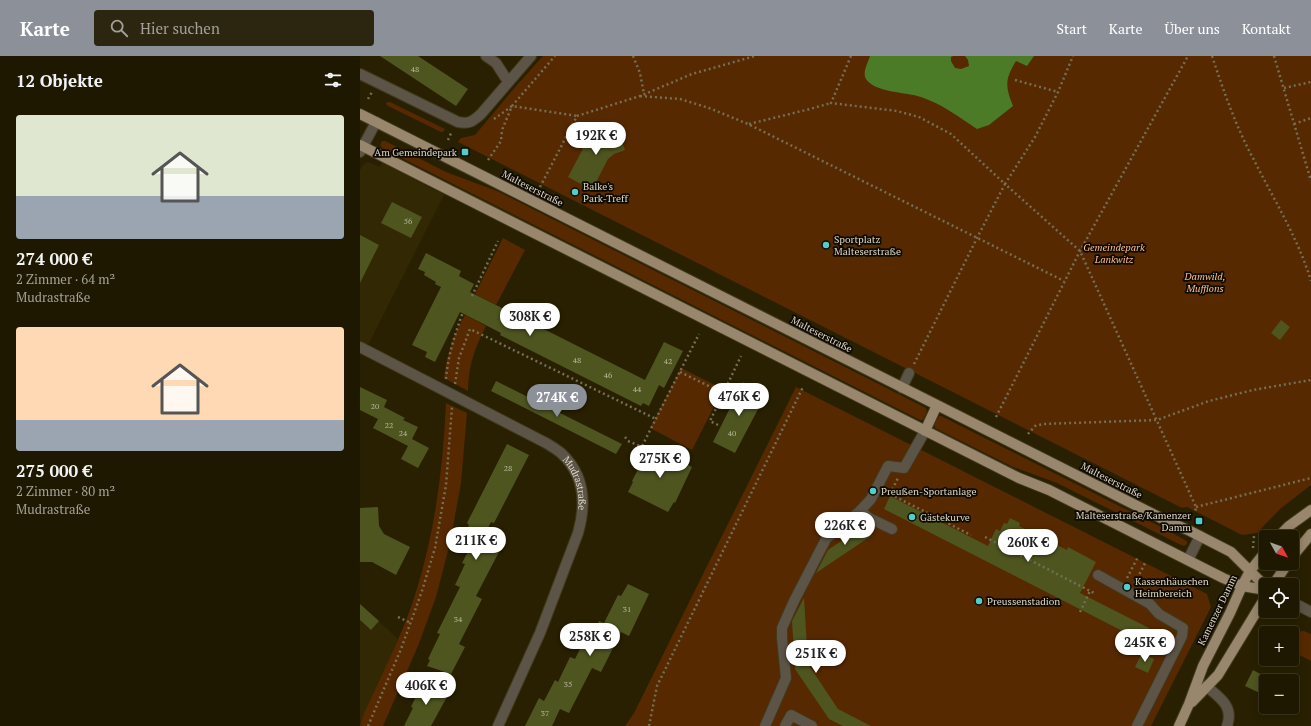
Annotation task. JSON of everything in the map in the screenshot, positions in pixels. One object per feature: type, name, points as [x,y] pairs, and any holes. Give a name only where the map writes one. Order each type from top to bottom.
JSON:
[{"type":"main road","name":"Malteserstraße","points":[[360,114],[937,406],[1231,552],[1259,581]]},
{"type":"main road","name":"Malteserstraße","points":[[361,148],[924,431],[1019,478],[1056,494],[1223,578],[1242,586],[1259,587]]},
{"type":"main road","points":[[924,431],[937,406]]},
{"type":"main road","points":[[1285,530],[1311,510]]},
{"type":"main road","points":[[1299,549],[1311,534]]},
{"type":"main road","name":"Kamenzer Damm","points":[[1178,726],[1190,704],[1203,666],[1230,614],[1242,586],[1250,571],[1259,560]]},
{"type":"main road","name":"Kamenzer Damm","points":[[1190,704],[1218,675],[1259,608]]},
{"type":"street","points":[[486,56],[496,63],[509,81]]},
{"type":"street","points":[[360,74],[458,122],[466,124],[481,114],[531,56]]},
{"type":"street","points":[[361,148],[376,122]]},
{"type":"street","name":"Mudrastraße","points":[[360,347],[546,442],[562,454],[573,468],[581,484],[584,507],[578,533],[540,633],[498,726]]},
{"type":"street","points":[[902,388],[909,373]]},
{"type":"street","points":[[765,726],[786,678],[782,628],[812,565],[826,540],[860,511],[871,499],[888,466],[904,468],[924,431]]},
{"type":"street","points":[[860,511],[871,519],[892,529]]},
{"type":"street","points":[[1188,560],[1200,536]]},
{"type":"street","points":[[1098,575],[1150,604],[1159,614],[1183,628],[1182,636],[1137,726]]},
{"type":"street","points":[[1299,606],[1311,612]]},
{"type":"street","points":[[1206,686],[1227,704],[1230,718],[1228,726]]},
{"type":"street","points":[[785,726],[791,716],[812,726]]},
{"type":"path","points":[[488,160],[501,141],[502,130],[512,106],[554,56]]},
{"type":"path","points":[[633,56],[640,73],[644,94]]},
{"type":"path","points":[[635,61],[636,56]]},
{"type":"path","points":[[492,121],[512,106],[577,116],[640,96],[692,74],[754,56]]},
{"type":"path","points":[[831,103],[851,56]]},
{"type":"path","points":[[909,373],[1005,184],[1035,137],[1058,92],[1073,56]]},
{"type":"path","points":[[996,417],[1064,281],[1188,56]]},
{"type":"path","points":[[1212,56],[1236,122],[1253,160],[1282,213],[1305,261],[1311,281]]},
{"type":"path","points":[[1274,56],[1311,181]]},
{"type":"path","points":[[1015,80],[1058,92]]},
{"type":"path","points":[[1284,88],[1311,82]]},
{"type":"path","points":[[640,96],[680,99],[709,108],[748,124],[1064,281]]},
{"type":"path","points":[[748,124],[831,103],[897,111],[919,117],[951,134],[1080,251],[1196,507],[1195,513]]},
{"type":"path","points":[[540,187],[577,116]]},
{"type":"path","points":[[1294,124],[1311,118]]},
{"type":"path","points":[[448,140],[454,128]]},
{"type":"path","points":[[472,296],[498,241]]},
{"type":"path","points":[[446,381],[447,366],[452,343],[463,312]]},
{"type":"path","points":[[454,386],[459,358],[470,329],[656,419]]},
{"type":"path","points":[[633,457],[638,454],[642,447],[699,334]]},
{"type":"path","points":[[718,425],[710,421],[741,356]]},
{"type":"path","points":[[680,372],[723,394]]},
{"type":"path","points":[[1028,434],[1035,426],[1043,424],[1157,420],[1209,401],[1253,390],[1311,380]]},
{"type":"path","points":[[649,726],[657,686],[803,387]]},
{"type":"path","points":[[368,726],[411,623],[436,548],[446,485],[453,404]]},
{"type":"path","points":[[625,437],[628,441],[642,447]]},
{"type":"path","points":[[904,468],[890,494],[971,535]]},
{"type":"path","points":[[1196,507],[1311,478]]},
{"type":"path","points":[[985,537],[1096,594]]},
{"type":"path","points":[[1126,590],[1138,557]]},
{"type":"path","points":[[1126,590],[1146,561]]},
{"type":"path","points":[[1080,612],[1090,591]]},
{"type":"path","points":[[398,617],[411,623]]},
{"type":"shaded area","points":[[870,56],[953,56],[951,57],[951,61],[955,68],[961,69],[969,66],[968,60],[965,56],[1034,56],[1027,66],[1016,61],[1010,73],[1007,83],[1013,106],[989,125],[977,129],[950,111],[929,100],[915,95],[884,90],[870,84],[866,79],[865,73]]},
{"type":"shaded area","points":[[368,162],[380,167],[382,163],[444,195],[368,345],[360,341],[360,170],[363,165]]},
{"type":"shaded area","points":[[360,604],[398,639],[360,725]]},
{"type":"green space","name":"Gemeindepark Lankwitz","points":[[543,56],[1311,56],[1311,485],[1280,509],[1257,533],[1242,535],[1187,507],[1182,508],[458,142],[461,138],[475,135]]},
{"type":"green space","points":[[387,102],[390,102],[445,129],[441,132],[388,106],[386,104]]},
{"type":"green space","points":[[382,141],[385,141],[446,172],[497,191],[926,408],[927,412],[923,420],[920,420],[382,148],[380,145]]},
{"type":"green space","points":[[503,238],[525,250],[496,305],[475,294]]},
{"type":"green space","points":[[465,315],[486,326],[473,357],[468,391],[444,378],[451,345]]},
{"type":"green space","points":[[681,368],[723,389],[692,450],[650,428]]},
{"type":"green space","name":"Preußen-Sportanlage","points":[[796,387],[1207,594],[1211,607],[1151,726],[625,726],[634,713]]},
{"type":"green space","points":[[446,403],[467,413],[461,483],[450,543],[436,597],[418,646],[383,726],[360,726],[406,619],[422,572],[437,500],[443,452]]},
{"type":"green space","points":[[939,416],[1163,528],[1185,540],[1187,544],[1184,546],[1181,545],[1057,483],[1013,467],[935,428],[934,424]]},
{"type":"green space","points":[[1299,631],[1304,631],[1311,634],[1311,661],[1299,655]]},
{"type":"building","points":[[380,56],[418,56],[468,89],[456,106]]},
{"type":"building","points":[[616,124],[625,150],[614,154],[608,159],[592,190],[568,177],[587,141],[596,132]]},
{"type":"building","points":[[392,202],[422,217],[411,238],[381,223]]},
{"type":"building","points":[[360,235],[379,245],[360,283]]},
{"type":"building","points":[[426,253],[461,271],[459,276],[474,284],[470,292],[645,380],[664,342],[683,351],[664,388],[659,385],[649,406],[643,403],[641,406],[500,335],[501,333],[460,312],[435,362],[425,357],[427,352],[412,345],[441,287],[435,284],[436,282],[424,275],[425,272],[418,269]]},
{"type":"building","points":[[1281,320],[1290,327],[1280,340],[1271,333]]},
{"type":"building","points":[[496,381],[622,444],[616,454],[491,391]]},
{"type":"building","points":[[743,382],[766,394],[735,453],[713,442]]},
{"type":"building","points":[[360,387],[387,400],[384,407],[405,418],[403,420],[418,427],[412,439],[429,448],[418,468],[401,459],[408,446],[373,428],[378,419],[360,410]]},
{"type":"building","points":[[507,444],[529,455],[494,523],[491,522],[481,541],[500,550],[476,596],[482,599],[459,644],[465,647],[451,674],[427,666],[430,660],[428,659],[440,634],[437,633],[460,587],[455,585],[465,564],[462,563],[475,538],[465,533],[469,525],[467,523]]},
{"type":"building","points":[[652,447],[692,467],[675,503],[674,502],[668,512],[628,492],[645,456],[646,457]]},
{"type":"building","points":[[890,496],[988,546],[996,529],[1000,531],[1004,523],[1007,524],[1010,518],[1020,523],[1019,526],[1067,550],[1068,547],[1096,562],[1080,593],[1149,628],[1142,641],[884,509]]},
{"type":"building","points":[[378,507],[379,526],[384,534],[410,547],[396,575],[372,562],[360,562],[360,508]]},
{"type":"building","points":[[866,524],[871,536],[816,573],[828,550]]},
{"type":"building","points":[[628,584],[649,594],[629,636],[621,632],[601,672],[592,668],[569,713],[560,709],[552,726],[525,726],[539,698],[544,701],[555,680],[558,682],[570,657],[575,659],[589,631],[593,633],[599,621],[604,623],[618,595],[621,596]]},
{"type":"building","points":[[804,598],[808,664],[838,709],[871,726],[843,726],[829,719],[795,669],[792,621]]},
{"type":"building","points":[[360,604],[379,621],[371,630],[360,620]]},
{"type":"building","points":[[1142,653],[1154,659],[1148,673],[1135,667]]},
{"type":"building","points":[[1253,670],[1260,674],[1259,674],[1259,693],[1245,686]]},
{"type":"building","points":[[423,682],[448,695],[431,726],[404,726],[413,708],[411,707]]},
{"type":"place","name":"Am Gemeindepark","points":[[465,152]]},
{"type":"place","name":"Balke's Park-Treff","points":[[575,192]]},
{"type":"place","name":"Sportplatz Malteserstraße","points":[[826,245]]},
{"type":"place","name":"Preußen-Sportanlage","points":[[873,491]]},
{"type":"place","name":"Gästekurve","points":[[912,517]]},
{"type":"place","name":"Malteserstraße/Kamenzer Damm","points":[[1199,521]]},
{"type":"place","name":"Kassenhäuschen Heimbereich","points":[[1127,587]]},
{"type":"place","name":"Preussenstadion","points":[[979,601]]},
{"type":"park label","name":"Damwild, Mufflons","points":[[1205,282]]}]
